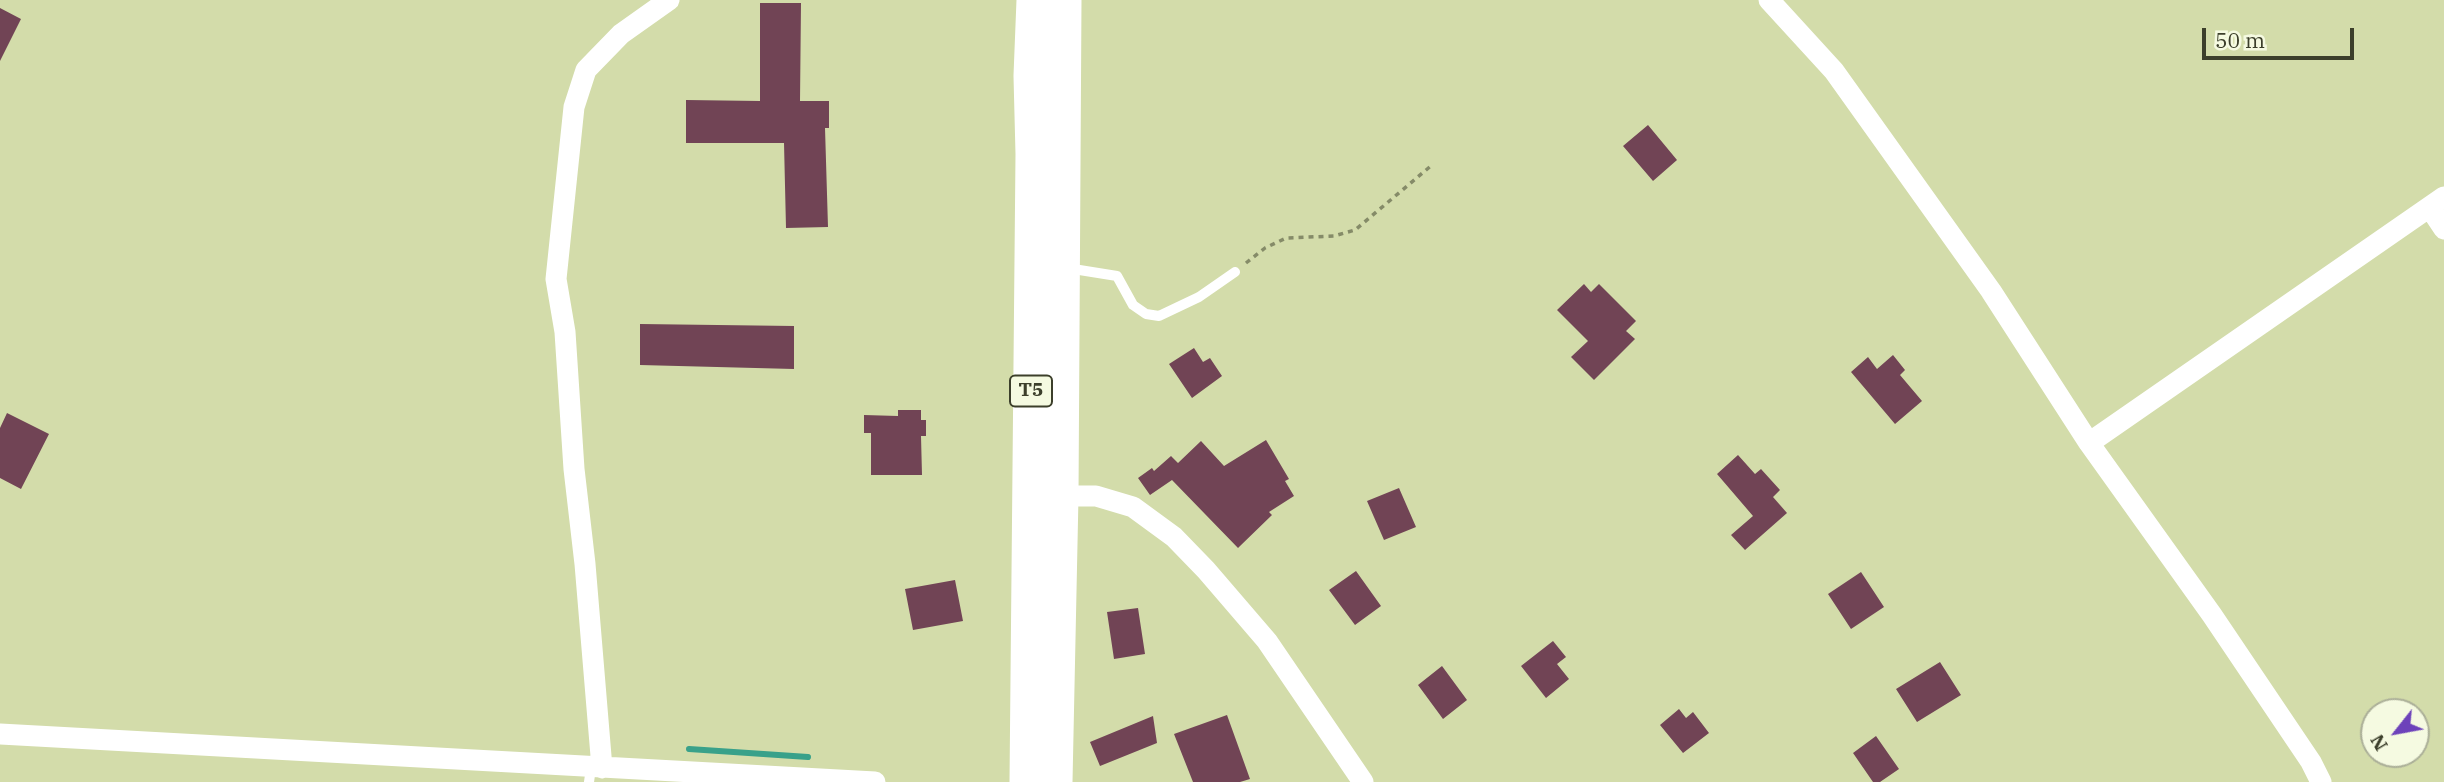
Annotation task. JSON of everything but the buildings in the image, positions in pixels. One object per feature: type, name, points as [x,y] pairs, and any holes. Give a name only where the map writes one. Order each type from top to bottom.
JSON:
[{"type":"highway","name":"T5","points":[[1034,0],[1031,76],[1033,154],[1047,266],[1061,496],[1055,782]]},
{"type":"highway","name":"T5","points":[[1027,782],[1047,266],[1064,0]]},
{"type":"street","points":[[594,773],[585,564],[574,469],[565,332],[556,279],[573,107],[586,70],[621,34],[669,0]]},
{"type":"street","points":[[1769,0],[1834,71],[1991,291],[2089,443],[2212,615],[2311,762],[2321,782]]},
{"type":"street","points":[[2089,443],[2437,202],[2444,229]]},
{"type":"street","points":[[1061,496],[1096,496],[1133,507],[1174,537],[1267,641],[1363,782]]},
{"type":"street","points":[[0,734],[594,773],[875,782]]},
{"type":"lane","points":[[1047,266],[1117,276],[1133,305],[1146,314],[1159,316],[1199,297],[1234,272]]},
{"type":"path","points":[[1234,272],[1265,248],[1286,238],[1334,236],[1355,230],[1432,165]]},
{"type":"waterway","points":[[689,749],[808,757]]}]
